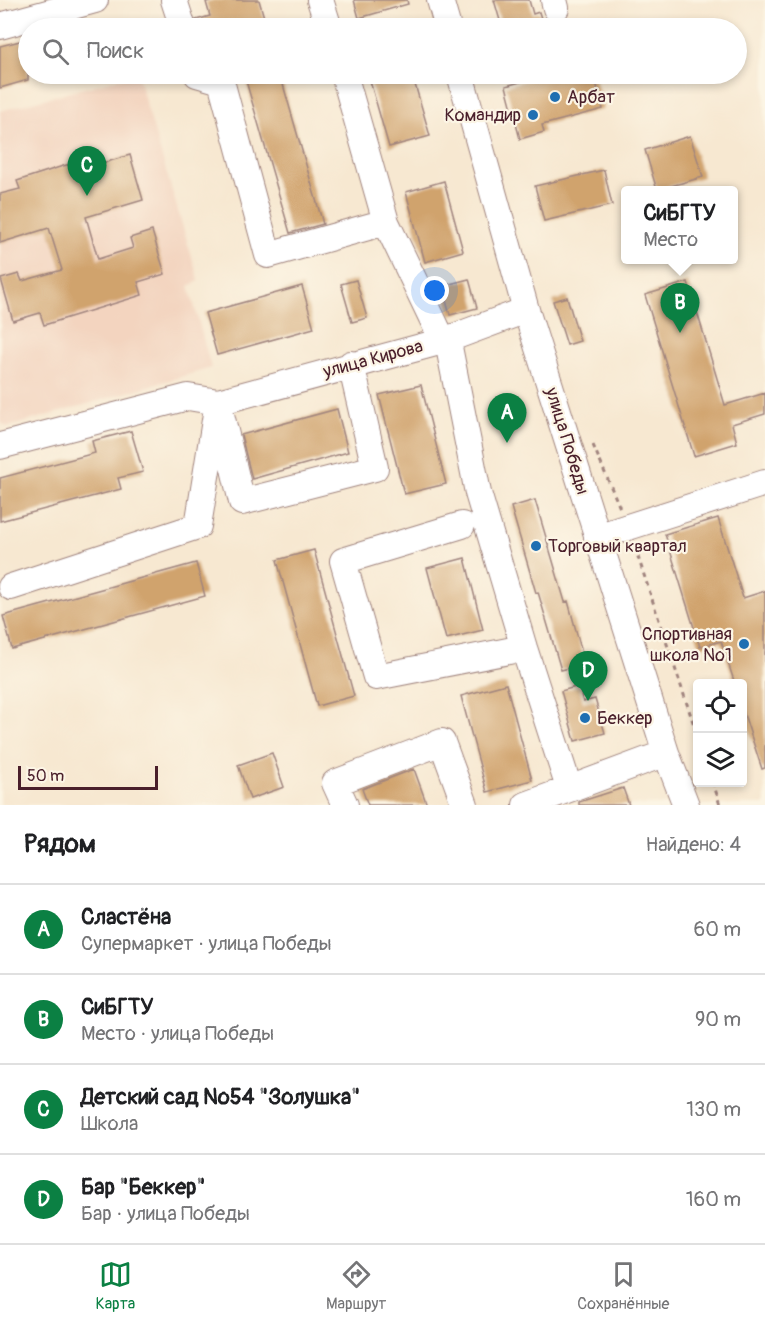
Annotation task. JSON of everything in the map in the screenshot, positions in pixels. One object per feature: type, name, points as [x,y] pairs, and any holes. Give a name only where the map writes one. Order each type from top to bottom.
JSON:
[{"type":"street","points":[[29,18],[95,0]]},
{"type":"street","points":[[174,0],[180,18]]},
{"type":"street","points":[[320,0],[326,18]]},
{"type":"street","points":[[440,0],[445,18]]},
{"type":"street","points":[[0,26],[18,21]]},
{"type":"street","points":[[222,84],[268,255],[386,222]]},
{"type":"street","points":[[347,84],[386,222],[443,341],[449,347],[478,493],[569,788]]},
{"type":"street","name":"улица Победы","points":[[463,84],[526,310],[666,753],[686,805]]},
{"type":"street","name":"улица Кирова","points":[[219,402],[351,364],[443,341],[526,310]]},
{"type":"street","points":[[219,402],[242,502],[375,468],[351,364]]},
{"type":"street","points":[[0,446],[188,397],[219,402]]},
{"type":"street","points":[[11,587],[198,526],[219,402]]},
{"type":"street","points":[[597,537],[765,483]]},
{"type":"street","points":[[462,525],[343,561],[376,677],[524,648]]},
{"type":"street","points":[[345,805],[335,783],[442,742],[465,805]]},
{"type":"street","points":[[526,805],[666,753]]},
{"type":"path","points":[[592,442],[628,527],[697,733]]},
{"type":"path","points":[[714,787],[720,805]]},
{"type":"shaded area","points":[[100,84],[140,84],[199,281],[189,286],[211,368],[8,427],[0,422],[0,111]]},
{"type":"building","points":[[259,0],[264,18],[203,18],[210,16],[206,2]]},
{"type":"building","points":[[354,0],[407,0],[408,4],[359,18]]},
{"type":"building","points":[[494,0],[529,0],[533,14],[539,12],[541,18],[499,18]]},
{"type":"building","points":[[18,42],[18,83],[0,88],[0,46]]},
{"type":"building","points":[[247,84],[283,84],[323,224],[290,233]]},
{"type":"building","points":[[371,84],[415,84],[430,136],[389,147]]},
{"type":"building","name":"Арбат","points":[[513,84],[597,84],[603,109],[542,125],[544,132],[520,139],[506,86]]},
{"type":"building","points":[[690,136],[703,177],[671,186],[656,186],[645,150]]},
{"type":"building","points":[[130,155],[143,200],[86,217],[98,259],[133,248],[130,238],[152,231],[165,274],[138,282],[142,295],[44,325],[40,313],[13,321],[1,279],[19,274],[22,281],[62,270],[49,228],[0,243],[0,194],[20,189],[17,181],[63,166],[85,160],[87,168]]},
{"type":"building","points":[[604,170],[612,205],[544,221],[535,186]]},
{"type":"building","points":[[444,181],[463,251],[425,262],[406,192]]},
{"type":"building","points":[[469,279],[477,308],[450,315],[442,286]]},
{"type":"building","points":[[356,280],[367,318],[352,322],[341,284]]},
{"type":"building","points":[[688,282],[725,405],[765,393],[765,414],[732,424],[737,443],[694,456],[645,295]]},
{"type":"building","points":[[302,286],[314,328],[217,355],[205,313]]},
{"type":"building","points":[[567,297],[580,341],[567,345],[553,301]]},
{"type":"building","points":[[421,385],[446,484],[404,494],[379,395]]},
{"type":"building","points":[[337,409],[348,452],[252,479],[241,435]]},
{"type":"building","points":[[131,431],[143,472],[118,478],[121,489],[0,521],[0,478],[95,453],[92,441]]},
{"type":"building","points":[[535,500],[565,602],[568,601],[585,664],[561,670],[511,507]]},
{"type":"building","name":"Спортивная школа №1","points":[[718,518],[743,598],[765,591],[765,768],[762,769],[747,723],[747,679],[733,679],[721,641],[700,647],[665,534]]},
{"type":"building","points":[[314,550],[354,696],[317,706],[277,560]]},
{"type":"building","points":[[465,558],[483,630],[446,639],[427,568]]},
{"type":"building","points":[[196,563],[205,596],[12,649],[3,616]]},
{"type":"building","points":[[506,684],[532,780],[487,792],[461,696]]},
{"type":"building","name":"Беккер","points":[[579,686],[583,702],[595,699],[605,733],[575,741],[561,691]]},
{"type":"building","points":[[272,753],[284,787],[250,799],[238,765]]},
{"type":"building","points":[[414,769],[427,805],[368,805],[362,789]]},
{"type":"building","points":[[623,788],[629,805],[579,805],[579,802]]},
{"type":"place","name":"Арбат","points":[[555,97]]},
{"type":"place","name":"Командир","points":[[533,115]]},
{"type":"place","name":"Детский сад №54 \"Золушка\"","points":[[87,196]]},
{"type":"place","name":"СиБГТУ","points":[[680,333]]},
{"type":"place","name":"Сластёна","points":[[507,443]]},
{"type":"place","name":"Торговый квартал","points":[[536,546]]},
{"type":"place","name":"Спортивная школа №1","points":[[744,644]]},
{"type":"place","name":"Бар \"Беккер\"","points":[[588,701]]},
{"type":"place","name":"Беккер","points":[[585,718]]}]
